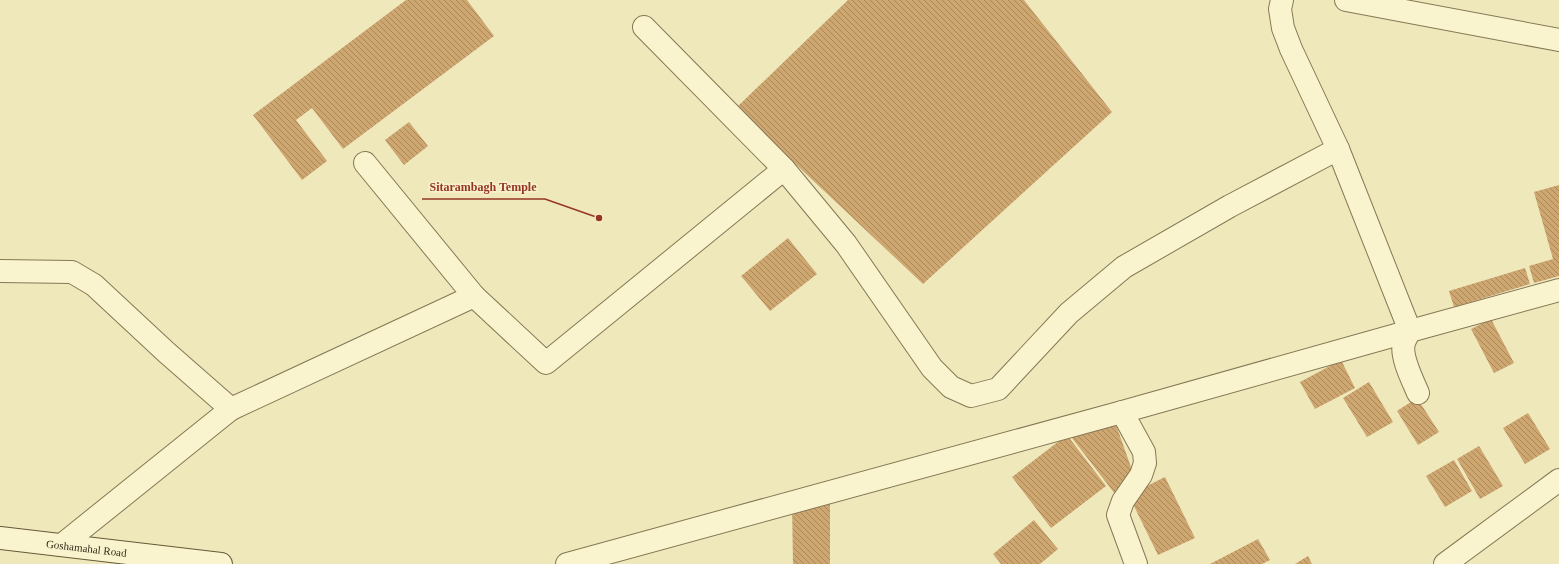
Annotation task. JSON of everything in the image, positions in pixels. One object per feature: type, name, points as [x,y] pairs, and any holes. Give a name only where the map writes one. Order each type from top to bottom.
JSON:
[{"type":"street","points":[[1282,0],[1280,9],[1283,28],[1291,49],[1338,149],[1410,332]]},
{"type":"street","points":[[1346,0],[1559,40]]},
{"type":"street","points":[[644,27],[784,169],[846,244],[932,368],[951,387],[971,396],[998,389],[1069,313],[1124,267],[1230,206],[1338,149]]},
{"type":"street","points":[[365,163],[474,296],[546,363],[784,169]]},
{"type":"street","points":[[0,271],[72,272],[94,286],[230,409]]},
{"type":"street","points":[[567,564],[1122,412],[1559,290]]},
{"type":"street","points":[[63,544],[230,409],[474,296]]},
{"type":"street","points":[[1410,332],[1403,343],[1405,360],[1418,393]]},
{"type":"street","points":[[1122,412],[1144,452],[1145,463],[1141,475],[1122,501],[1118,515],[1136,564]]},
{"type":"street","points":[[1445,564],[1559,480]]},
{"type":"street","name":"Goshamahal Road","points":[[1,540],[63,544],[221,564]]},
{"type":"building","points":[[406,0],[467,0],[494,36],[343,149],[312,108],[296,120],[327,161],[302,180],[253,115]]},
{"type":"building","points":[[848,0],[1024,0],[1112,112],[923,284],[736,108]]},
{"type":"building","points":[[409,122],[428,146],[404,165],[385,140]]},
{"type":"building","points":[[1559,185],[1559,276],[1534,283],[1529,266],[1553,259],[1534,192]]},
{"type":"building","points":[[788,238],[817,274],[770,311],[741,276]]},
{"type":"building","points":[[1525,268],[1530,284],[1454,307],[1449,291]]},
{"type":"building","points":[[1491,319],[1514,363],[1494,373],[1471,329]]},
{"type":"building","points":[[1341,360],[1355,388],[1315,409],[1300,382]]},
{"type":"building","points":[[1369,382],[1393,422],[1367,437],[1343,398]]},
{"type":"building","points":[[1417,398],[1439,432],[1418,445],[1397,411]]},
{"type":"building","points":[[1528,413],[1550,449],[1525,464],[1503,428]]},
{"type":"building","points":[[1115,422],[1132,470],[1115,494],[1072,438],[1077,429]]},
{"type":"building","points":[[1067,435],[1106,486],[1051,528],[1012,477]]},
{"type":"building","points":[[1479,446],[1503,486],[1480,499],[1457,459]]},
{"type":"building","points":[[1454,460],[1472,491],[1445,507],[1426,476]]},
{"type":"building","points":[[1165,477],[1195,538],[1158,555],[1132,502],[1143,488]]},
{"type":"building","points":[[792,502],[830,502],[830,564],[793,564]]},
{"type":"building","points":[[1034,520],[1058,549],[1040,564],[1001,564],[993,554]]},
{"type":"building","points":[[1258,539],[1270,560],[1262,564],[1210,564]]},
{"type":"building","points":[[1308,556],[1312,564],[1295,564]]},
{"type":"place","name":"Sitarambagh Temple","points":[[599,218]]}]
